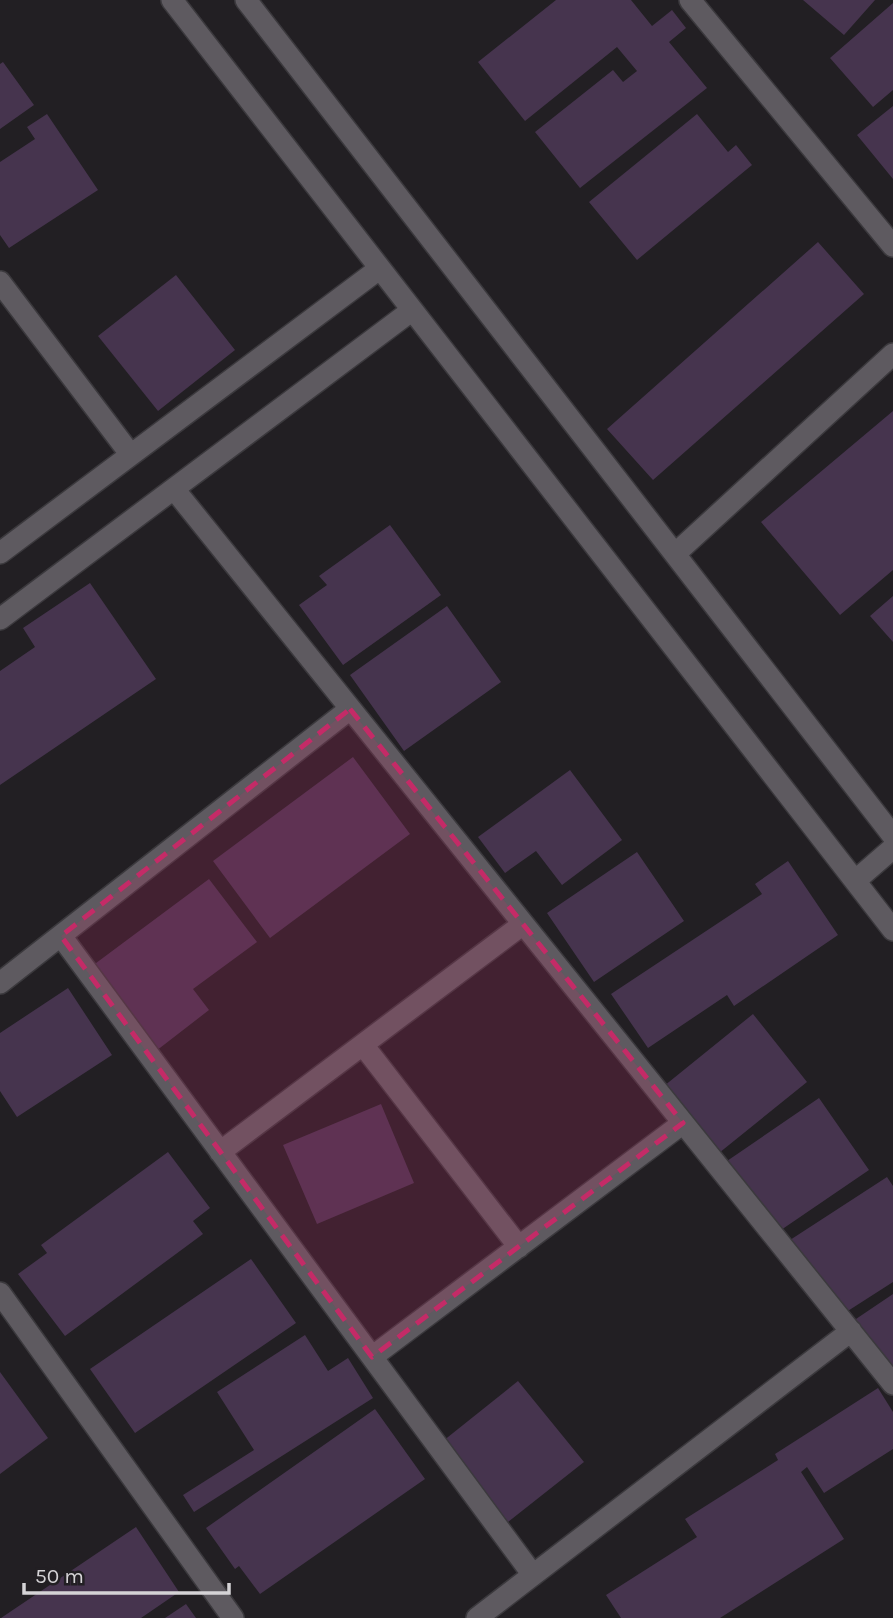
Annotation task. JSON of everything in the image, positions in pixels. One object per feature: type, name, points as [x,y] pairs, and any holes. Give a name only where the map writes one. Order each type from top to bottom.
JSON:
[{"type":"street","points":[[172,0],[893,930]]},
{"type":"street","points":[[246,0],[893,836]]},
{"type":"street","points":[[690,0],[893,246]]},
{"type":"street","points":[[0,553],[379,269]]},
{"type":"street","points":[[0,282],[131,455]]},
{"type":"street","points":[[0,619],[411,311]]},
{"type":"street","points":[[675,554],[893,354]]},
{"type":"street","points":[[174,489],[893,1384]]},
{"type":"street","points":[[0,983],[350,709]]},
{"type":"street","points":[[855,881],[893,848]]},
{"type":"street","points":[[220,1152],[523,924]]},
{"type":"street","points":[[61,936],[533,1575]]},
{"type":"street","points":[[363,1045],[519,1247]]},
{"type":"street","points":[[372,1357],[683,1123]]},
{"type":"street","points":[[0,1293],[233,1618]]},
{"type":"street","points":[[477,1618],[851,1331]]},
{"type":"highlighted area","points":[[350,709],[683,1123],[372,1357],[61,936]]},
{"type":"building","points":[[556,0],[631,0],[652,26],[672,10],[686,28],[669,42],[707,88],[580,188],[535,132],[613,70],[623,82],[637,71],[617,47],[525,121],[478,62]]},
{"type":"building","points":[[803,0],[875,0],[844,35]]},
{"type":"building","points":[[893,3],[893,90],[873,107],[830,58]]},
{"type":"building","points":[[3,62],[34,105],[0,129],[0,64]]},
{"type":"building","points":[[893,106],[893,179],[857,135]]},
{"type":"building","points":[[47,114],[98,190],[9,248],[0,235],[0,162],[35,139],[27,127]]},
{"type":"building","points":[[697,114],[728,152],[736,145],[752,165],[637,260],[589,202]]},
{"type":"building","points":[[818,242],[864,294],[653,480],[607,429]]},
{"type":"building","points":[[176,275],[235,350],[158,411],[98,336]]},
{"type":"building","points":[[893,411],[893,570],[840,615],[761,522]]},
{"type":"building","points":[[390,525],[441,595],[343,665],[299,605],[327,585],[319,576]]},
{"type":"building","points":[[90,583],[156,679],[0,785],[0,671],[35,647],[23,628]]},
{"type":"building","points":[[893,596],[893,642],[870,616]]},
{"type":"building","points":[[447,606],[501,682],[404,751],[350,675]]},
{"type":"building","points":[[353,757],[410,834],[270,938],[213,861]]},
{"type":"building","points":[[570,770],[622,840],[562,885],[536,851],[505,873],[478,837]]},
{"type":"building","points":[[637,852],[684,921],[594,982],[547,913]]},
{"type":"building","points":[[788,861],[838,935],[734,1006],[727,995],[648,1048],[611,994],[762,894],[755,884]]},
{"type":"building","points":[[209,879],[257,942],[193,989],[209,1010],[156,1051],[88,969]]},
{"type":"building","points":[[68,988],[112,1055],[17,1117],[0,1091],[0,1033]]},
{"type":"building","points":[[753,1014],[807,1082],[719,1153],[664,1086]]},
{"type":"building","points":[[819,1098],[869,1170],[781,1230],[763,1204],[759,1207],[727,1161]]},
{"type":"building","points":[[381,1104],[414,1183],[317,1224],[283,1145]]},
{"type":"building","points":[[168,1152],[210,1208],[193,1221],[203,1234],[65,1336],[18,1274],[47,1253],[41,1245]]},
{"type":"building","points":[[887,1177],[893,1186],[893,1282],[840,1316],[790,1240]]},
{"type":"building","points":[[251,1259],[296,1323],[135,1433],[90,1369]]},
{"type":"building","points":[[893,1294],[893,1379],[853,1321]]},
{"type":"building","points":[[305,1335],[328,1371],[348,1358],[373,1398],[194,1512],[183,1495],[254,1450],[217,1392]]},
{"type":"building","points":[[0,1372],[48,1438],[0,1474]]},
{"type":"building","points":[[518,1381],[584,1462],[508,1522],[443,1441]]},
{"type":"building","points":[[878,1388],[893,1412],[893,1449],[824,1493],[807,1467],[801,1472],[844,1539],[720,1618],[621,1618],[606,1595],[697,1537],[685,1519],[778,1460],[775,1454]]},
{"type":"building","points":[[375,1409],[425,1479],[260,1594],[239,1566],[235,1569],[206,1528]]},
{"type":"building","points":[[136,1527],[179,1592],[141,1618],[1,1618]]},
{"type":"building","points":[[186,1604],[196,1618],[165,1618]]}]
